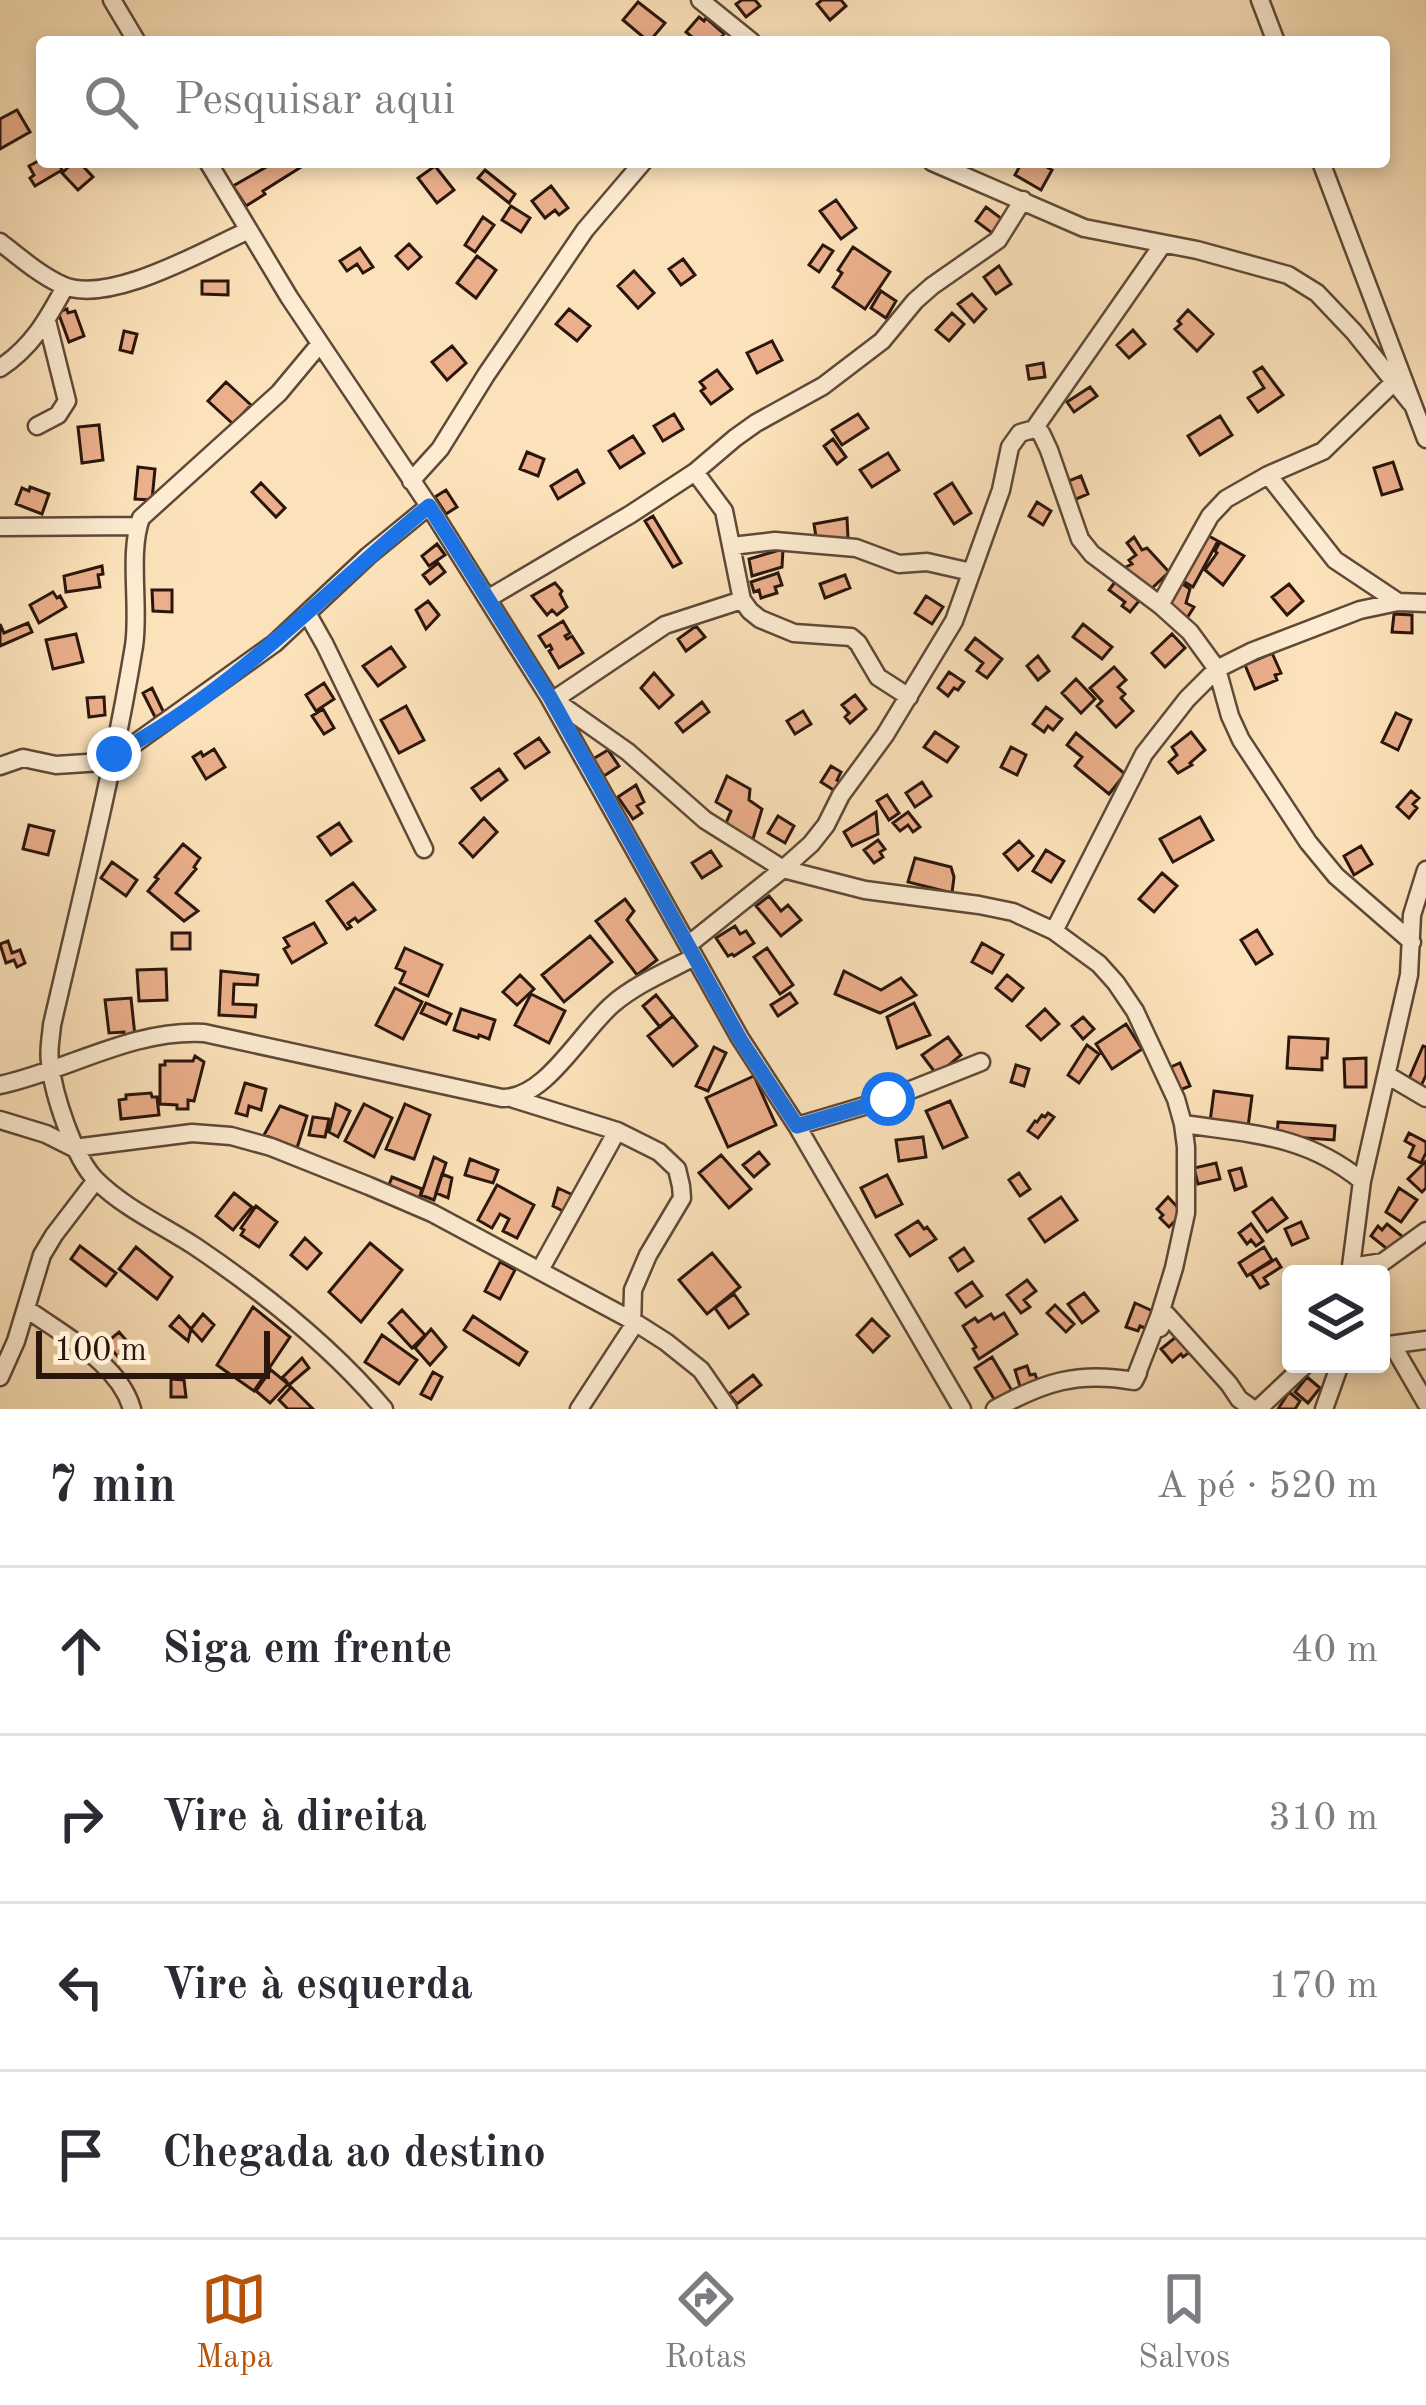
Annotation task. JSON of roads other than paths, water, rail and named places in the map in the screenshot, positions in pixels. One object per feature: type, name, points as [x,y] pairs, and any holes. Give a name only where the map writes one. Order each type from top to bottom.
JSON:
[{"type":"street","points":[[112,0],[133,36]]},
{"type":"street","points":[[700,0],[742,36]]},
{"type":"street","points":[[1260,0],[1274,36]]},
{"type":"street","points":[[211,168],[319,345],[552,698],[740,1039],[797,1126],[962,1409]]},
{"type":"street","points":[[410,481],[440,449],[585,230],[638,168]]},
{"type":"street","points":[[946,168],[1084,228],[1288,275],[1317,293],[1411,403]]},
{"type":"street","points":[[1323,168],[1426,439]]},
{"type":"street","points":[[489,598],[695,472],[735,438],[823,386],[882,341],[932,286],[998,241],[1023,200]]},
{"type":"street","points":[[0,242],[65,287],[92,292],[127,284],[248,231]]},
{"type":"street","points":[[514,1099],[544,1079],[614,1003],[691,951],[811,844],[826,825],[954,621],[1001,490],[1010,447],[1020,433],[1034,429],[1163,244]]},
{"type":"street","points":[[0,368],[22,353],[65,287]]},
{"type":"street","points":[[37,426],[58,415],[67,400],[46,321]]},
{"type":"street","points":[[319,345],[279,393],[147,510],[138,526],[135,638],[49,1054],[74,1148],[96,1180],[271,1303],[333,1355],[384,1409]]},
{"type":"street","points":[[1160,604],[1210,516],[1226,499],[1323,451],[1393,382]]},
{"type":"street","points":[[1034,429],[1049,450],[1079,539],[1190,632],[1217,669],[1241,740],[1308,842],[1336,876],[1412,942]]},
{"type":"street","points":[[695,472],[724,512],[742,600],[750,611],[794,633],[850,637],[878,677],[908,697]]},
{"type":"street","points":[[1268,475],[1335,560],[1398,602]]},
{"type":"street","points":[[0,766],[23,758],[56,765],[102,762],[156,730],[275,643],[429,506]]},
{"type":"street","points":[[0,527],[138,526]]},
{"type":"street","points":[[732,546],[775,542],[856,548],[898,564],[927,562],[971,572]]},
{"type":"street","points":[[552,698],[665,625],[742,600]]},
{"type":"street","points":[[1054,931],[1144,754],[1217,669],[1360,610],[1398,602],[1426,603]]},
{"type":"street","points":[[307,613],[424,849]]},
{"type":"street","points":[[552,698],[644,764],[706,820],[783,868],[865,890],[1012,912],[1054,931],[1099,964],[1135,1011],[1183,1124],[1186,1213],[1159,1317],[1134,1381]]},
{"type":"street","points":[[1352,1265],[1362,1181],[1409,975],[1412,915],[1426,870]]},
{"type":"street","points":[[0,1085],[133,1041],[178,1032],[204,1034],[514,1099],[617,1132],[659,1152],[676,1169],[682,1198],[633,1290],[633,1321],[627,1337],[579,1409]]},
{"type":"street","points":[[797,1126],[888,1099],[981,1062]]},
{"type":"street","points":[[1388,1075],[1426,1098]]},
{"type":"street","points":[[0,1120],[74,1148],[193,1132],[272,1147],[432,1214],[633,1321],[701,1370],[728,1409]]},
{"type":"street","points":[[1183,1124],[1284,1140],[1337,1161],[1362,1181]]},
{"type":"street","points":[[540,1270],[617,1132]]},
{"type":"street","points":[[0,1377],[43,1255],[96,1180]]},
{"type":"street","points":[[1371,1265],[1383,1262],[1426,1231]]},
{"type":"street","points":[[27,1309],[106,1367],[132,1409]]},
{"type":"street","points":[[1134,1381],[1167,1315],[1239,1399],[1256,1409],[1296,1373]]},
{"type":"street","points":[[1390,1346],[1426,1340]]},
{"type":"street","points":[[1390,1350],[1426,1403]]},
{"type":"street","points":[[1324,1409],[1337,1373]]},
{"type":"street","points":[[995,1409],[1051,1382],[1082,1376],[1134,1381]]}]
